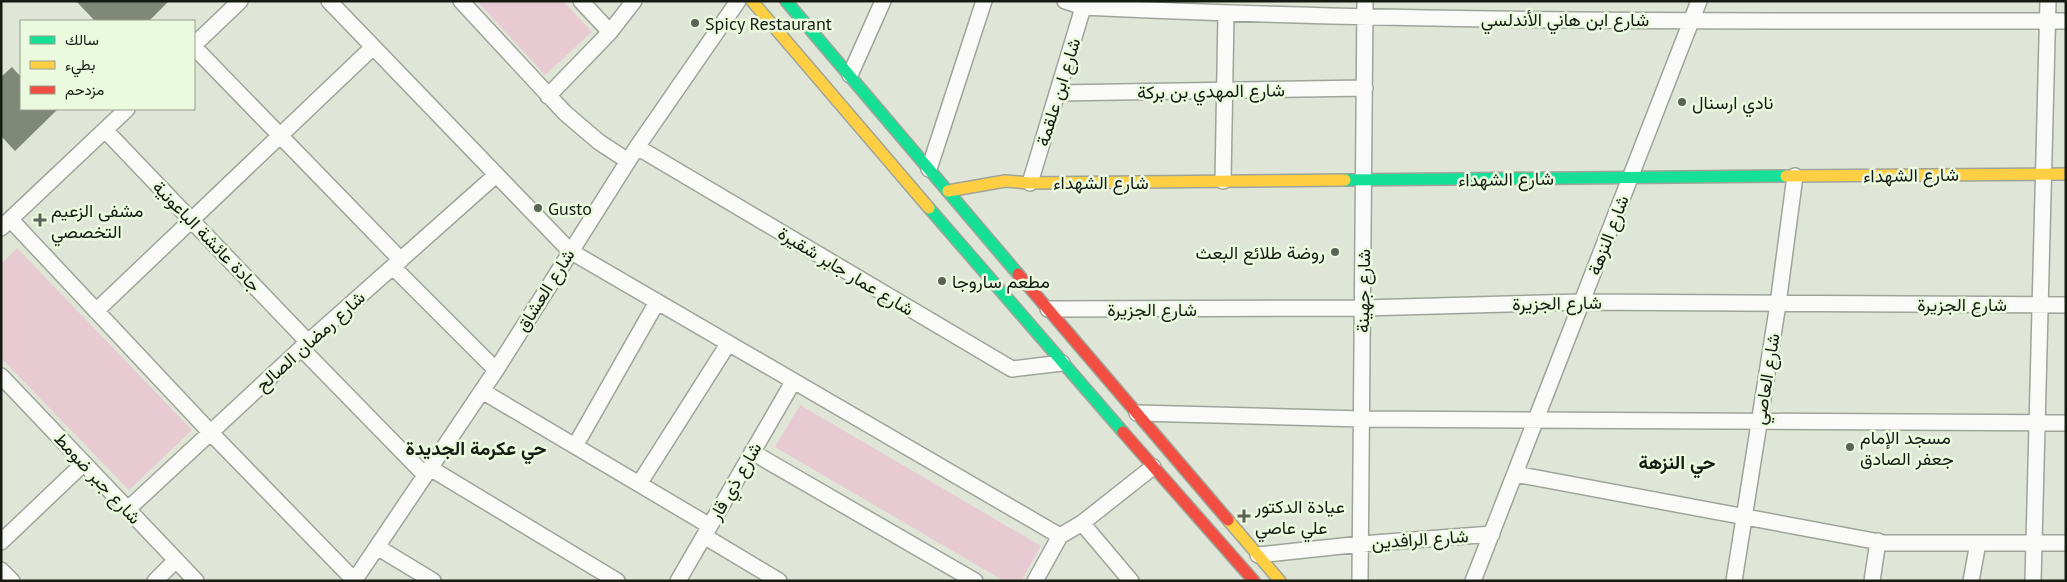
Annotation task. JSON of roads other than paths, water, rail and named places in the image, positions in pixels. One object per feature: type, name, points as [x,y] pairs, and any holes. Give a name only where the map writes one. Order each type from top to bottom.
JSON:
[{"type":"main road","points":[[752,1],[1062,363],[1254,581]]},
{"type":"main road","points":[[786,1],[1280,581]]},
{"type":"main road","name":"شارع الشهداء","points":[[948,191],[1005,181],[2066,174]]},
{"type":"street","points":[[195,45],[240,1]]},
{"type":"street","points":[[329,1],[570,250],[793,382],[1060,536]]},
{"type":"street","points":[[461,1],[548,96],[581,128],[628,161]]},
{"type":"street","points":[[581,1],[610,32]]},
{"type":"street","points":[[548,96],[610,32],[634,1]]},
{"type":"street","name":"شارع العشاق","points":[[354,580],[496,370],[570,250],[637,147],[738,1]]},
{"type":"street","points":[[850,75],[883,1]]},
{"type":"street","points":[[929,169],[984,1]]},
{"type":"street","name":"شارع ابن هاني الأندلسي","points":[[1065,1],[1226,14],[1365,18],[2066,21]]},
{"type":"street","name":"شارع جهينة","points":[[1360,581],[1366,1]]},
{"type":"street","name":"شارع النزهة","points":[[1473,581],[1699,1]]},
{"type":"street","points":[[2034,581],[2048,1]]},
{"type":"street","name":"شارع ابن علقمة","points":[[1030,182],[1084,4]]},
{"type":"street","points":[[1222,181],[1226,14]]},
{"type":"street","points":[[195,47],[496,370]]},
{"type":"street","points":[[96,311],[373,47]]},
{"type":"street","name":"شارع المهدي بن بركة","points":[[1057,93],[1364,88]]},
{"type":"street","points":[[126,110],[6,224],[96,311],[354,580]]},
{"type":"street","name":"جادة عائشة الباعونية","points":[[106,130],[191,219],[305,345],[427,472],[617,581]]},
{"type":"street","name":"شارع عمار جابر شقيرة","points":[[637,147],[1012,369],[1062,363]]},
{"type":"street","name":"شارع رمضان الصالح","points":[[128,509],[305,345],[496,175]]},
{"type":"street","name":"شارع العاصي","points":[[1734,581],[1778,304],[1794,176]]},
{"type":"street","points":[[575,446],[657,302]]},
{"type":"street","name":"شارع الجزيرة","points":[[1048,309],[1363,308],[1582,302],[2066,305]]},
{"type":"street","points":[[639,484],[728,344]]},
{"type":"street","name":"شارع جبر ضومط","points":[[1,376],[196,581]]},
{"type":"street","name":"شارع ذي قار","points":[[678,581],[793,382]]},
{"type":"street","points":[[482,391],[639,484],[779,581]]},
{"type":"street","points":[[1137,413],[1536,421],[2066,423]]},
{"type":"street","points":[[752,452],[975,581]]},
{"type":"street","points":[[1,542],[84,463]]},
{"type":"street","points":[[1035,581],[1060,536],[1082,523],[1153,467]]},
{"type":"street","points":[[1515,474],[1878,541],[2066,543]]},
{"type":"street","points":[[1082,523],[1132,581]]},
{"type":"street","name":"شارع الرافدين","points":[[1258,555],[1361,544],[1492,534]]},
{"type":"street","points":[[1872,581],[1878,541]]},
{"type":"street","points":[[1971,581],[1978,543]]},
{"type":"street","points":[[377,547],[433,581]]},
{"type":"street","points":[[154,581],[176,560]]},
{"type":"street","points":[[1,570],[12,581]]},
{"type":"place","name":"Spicy Restaurant","points":[[695,23]]},
{"type":"place","name":"نادي ارسنال","points":[[1682,102]]},
{"type":"place","name":"Gusto","points":[[538,208]]},
{"type":"place","name":"مشفى الزعيم التخصصي","points":[[40,220]]},
{"type":"place","name":"روضة طلائع البعث","points":[[1335,252]]},
{"type":"place","name":"مطعم ساروجا","points":[[942,281]]},
{"type":"place","name":"مسجد الإمام جعفر الصادق","points":[[1850,447]]},
{"type":"place","name":"عيادة الدكتور علي عاصي","points":[[1244,516]]},
{"type":"district","name":"حي عكرمة الجديدة","points":[[476,448]]},
{"type":"district","name":"حي النزهة","points":[[1677,462]]}]
